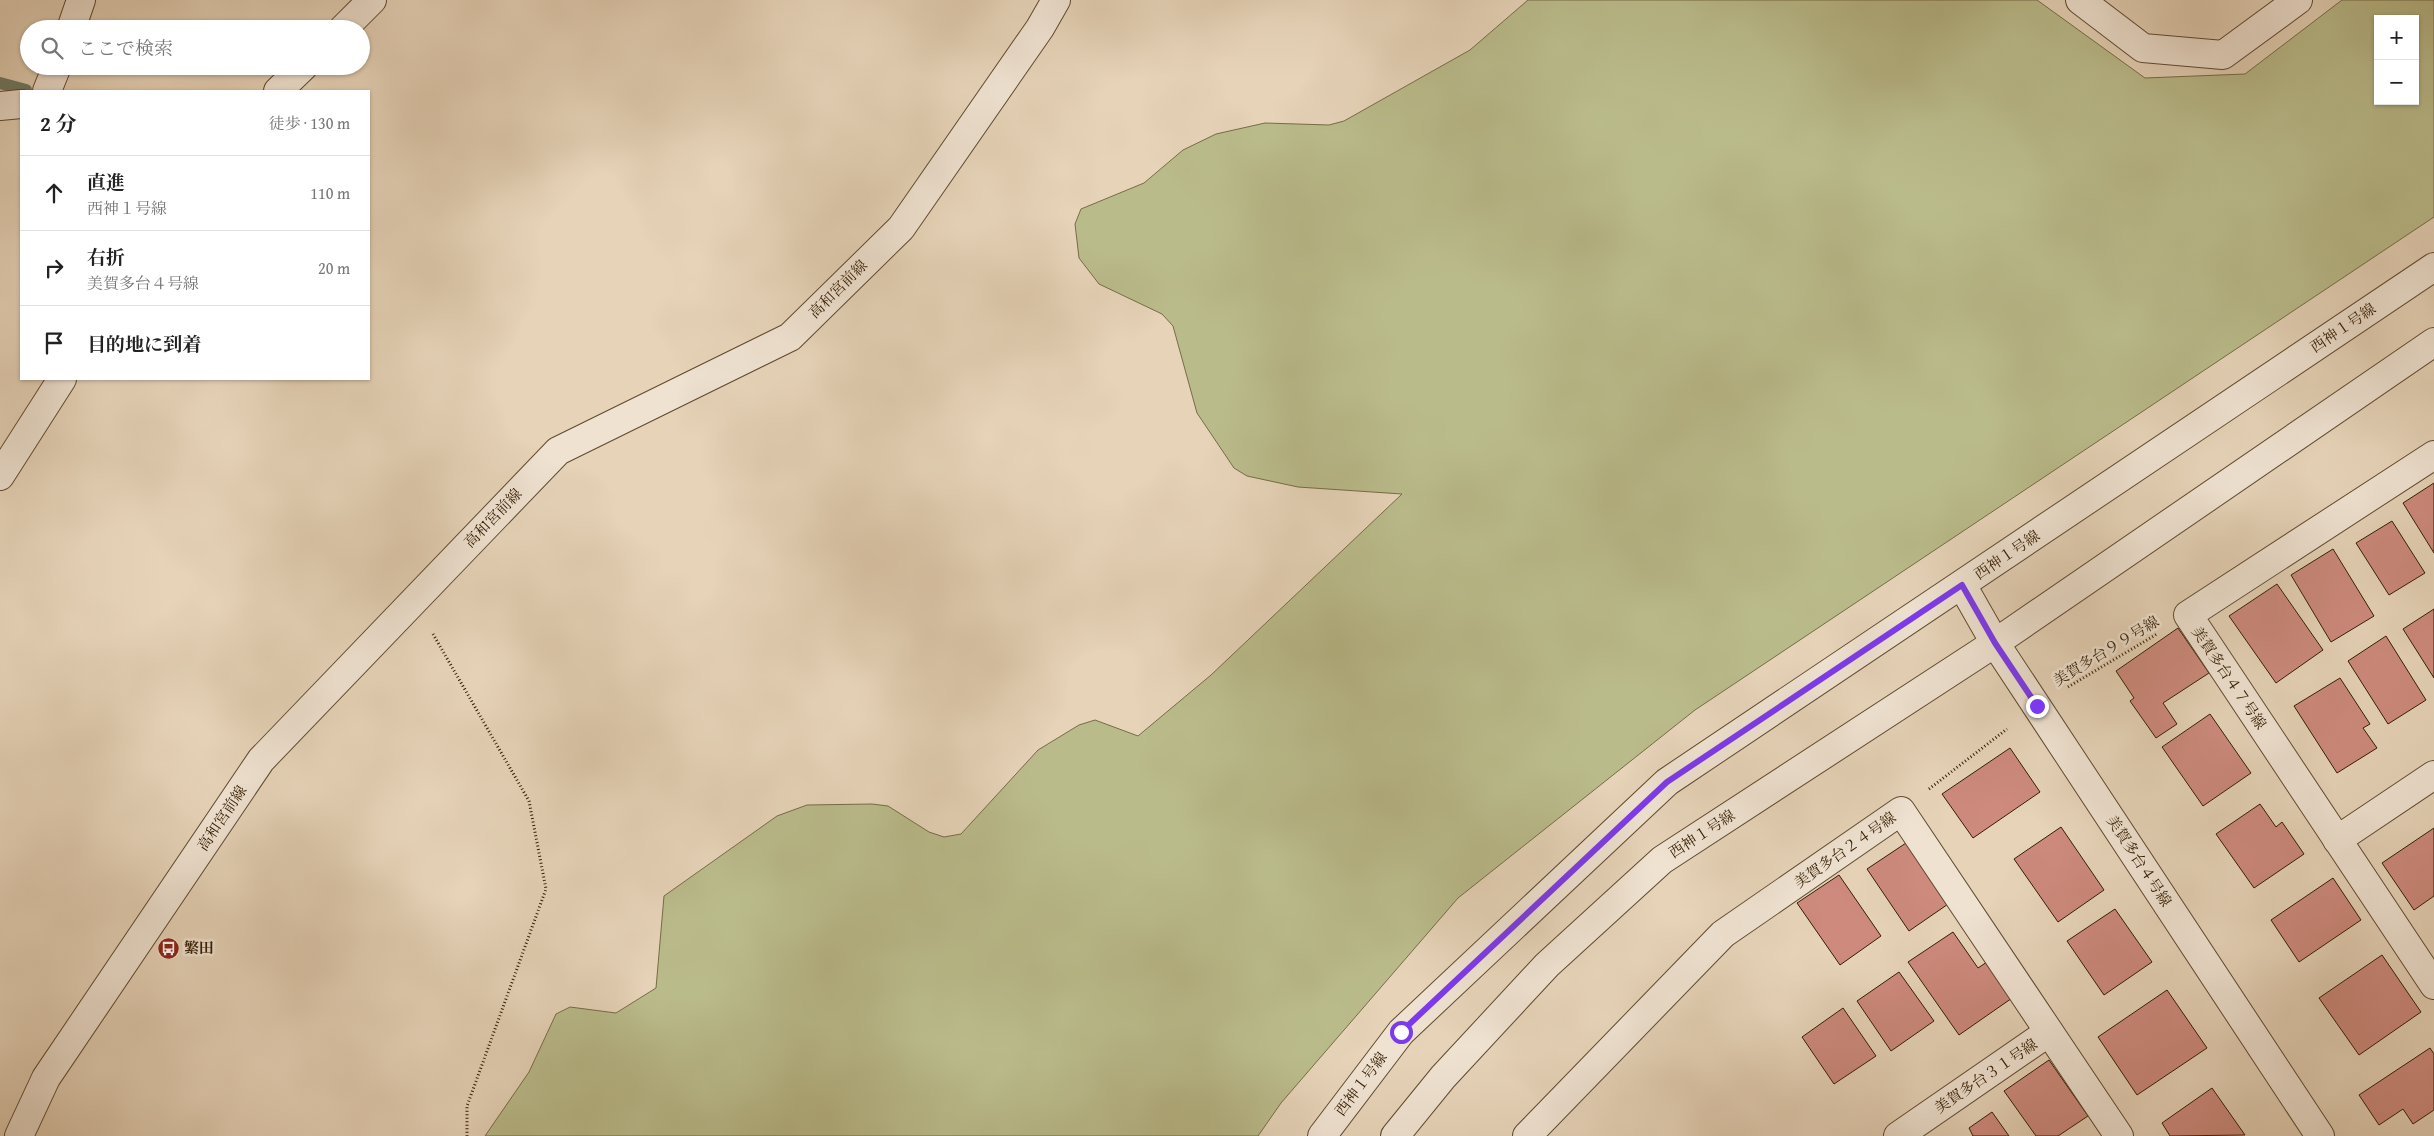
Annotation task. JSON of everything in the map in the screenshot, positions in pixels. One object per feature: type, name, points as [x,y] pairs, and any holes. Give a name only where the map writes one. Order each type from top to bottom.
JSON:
[{"type":"street","points":[[74,20],[81,0]]},
{"type":"street","points":[[352,20],[372,0]]},
{"type":"street","name":"高和宮前線","points":[[18,1136],[46,1078],[261,760],[558,451],[790,337],[901,228],[1040,28],[1056,0]]},
{"type":"street","points":[[2080,0],[2143,48],[2223,55],[2298,0]]},
{"type":"street","points":[[47,90],[53,75]]},
{"type":"street","points":[[279,90],[295,75]]},
{"type":"street","points":[[0,106],[20,104]]},
{"type":"street","name":"西神１号線","points":[[1322,1136],[1401,1032],[1667,782],[2434,267]]},
{"type":"street","name":"西神１号線","points":[[1395,1136],[1443,1076],[1547,964],[1662,860],[1995,643],[2434,342]]},
{"type":"street","points":[[0,476],[61,380]]},
{"type":"street","name":"美賀多台４７号線","points":[[2434,455],[2188,615],[2434,985]]},
{"type":"street","name":"美賀多台４号線","points":[[1962,585],[1995,643],[2320,1136]]},
{"type":"street","points":[[2337,840],[2434,775]]},
{"type":"street","name":"美賀多台２４号線","points":[[1527,1136],[1724,934],[1901,811],[2119,1136]]},
{"type":"street","name":"美賀多台３１号線","points":[[1898,1136],[2049,1032]]},
{"type":"path","points":[[414,601],[529,802],[546,889],[467,1106],[467,1136]]},
{"type":"path","name":"美賀多台９９号線","points":[[1901,811],[2037,706],[2188,615]]},
{"type":"green space","points":[[1528,0],[2037,0],[2145,78],[2245,74],[2342,0],[2434,0],[2434,217],[1695,710],[1458,898],[1281,1103],[1258,1136],[485,1136],[529,1072],[556,1014],[570,1007],[616,1013],[656,988],[664,896],[777,816],[807,805],[872,804],[888,806],[929,832],[944,837],[961,834],[1038,750],[1079,725],[1095,720],[1138,736],[1211,675],[1402,494],[1298,487],[1247,476],[1234,468],[1197,413],[1173,326],[1162,314],[1099,284],[1079,258],[1075,224],[1081,209],[1144,183],[1183,150],[1216,134],[1265,123],[1329,125],[1344,121],[1470,50]]},
{"type":"building","points":[[2434,483],[2434,553],[2403,503]]},
{"type":"building","points":[[2392,521],[2425,573],[2389,595],[2356,543]]},
{"type":"building","points":[[2333,549],[2374,616],[2331,642],[2291,575]]},
{"type":"building","points":[[2277,584],[2323,650],[2276,683],[2229,616]]},
{"type":"building","points":[[2434,609],[2434,678],[2403,629]]},
{"type":"building","points":[[2178,628],[2209,673],[2163,703],[2177,724],[2156,738],[2130,701],[2134,698],[2116,671]]},
{"type":"building","points":[[2386,636],[2426,700],[2388,724],[2348,661]]},
{"type":"building","points":[[2340,678],[2370,724],[2363,728],[2377,748],[2337,773],[2294,706]]},
{"type":"building","points":[[2210,714],[2251,773],[2203,806],[2162,747]]},
{"type":"building","points":[[2010,748],[2040,792],[1973,838],[1942,794]]},
{"type":"building","points":[[2260,804],[2276,827],[2282,822],[2304,854],[2254,888],[2216,834]]},
{"type":"building","points":[[2061,827],[2104,890],[2058,922],[2014,859]]},
{"type":"building","points":[[2434,828],[2434,896],[2414,910],[2382,863]]},
{"type":"building","points":[[1912,839],[1954,900],[1909,931],[1867,869]]},
{"type":"building","points":[[1839,875],[1881,936],[1840,965],[1797,903]]},
{"type":"building","points":[[2333,878],[2361,920],[2299,962],[2271,920]]},
{"type":"building","points":[[2115,909],[2152,962],[2104,995],[2067,941]]},
{"type":"building","points":[[1953,932],[1978,968],[1990,960],[2015,996],[1959,1035],[1908,962]]},
{"type":"building","points":[[2382,955],[2421,1012],[2359,1055],[2319,998]]},
{"type":"building","points":[[1899,972],[1934,1021],[1891,1051],[1857,1001]]},
{"type":"building","points":[[2167,990],[2207,1048],[2137,1095],[2098,1037]]},
{"type":"building","points":[[1843,1008],[1876,1056],[1834,1084],[1802,1037]]},
{"type":"building","points":[[2430,1048],[2434,1054],[2434,1110],[2413,1124],[2403,1109],[2379,1125],[2359,1095]]},
{"type":"building","points":[[2049,1060],[2088,1116],[2058,1136],[2036,1136],[2004,1091]]},
{"type":"building","points":[[2212,1088],[2245,1135],[2170,1136],[2162,1123]]},
{"type":"building","points":[[1992,1112],[2009,1136],[1973,1136],[1969,1128]]},
{"type":"waterway","points":[[0,83],[26,90]]},
{"type":"place","name":"繁田","points":[[168,948]]},
{"type":"route","points":[[1401,1032],[1667,782],[1962,585],[1995,643],[2037,706]]}]
